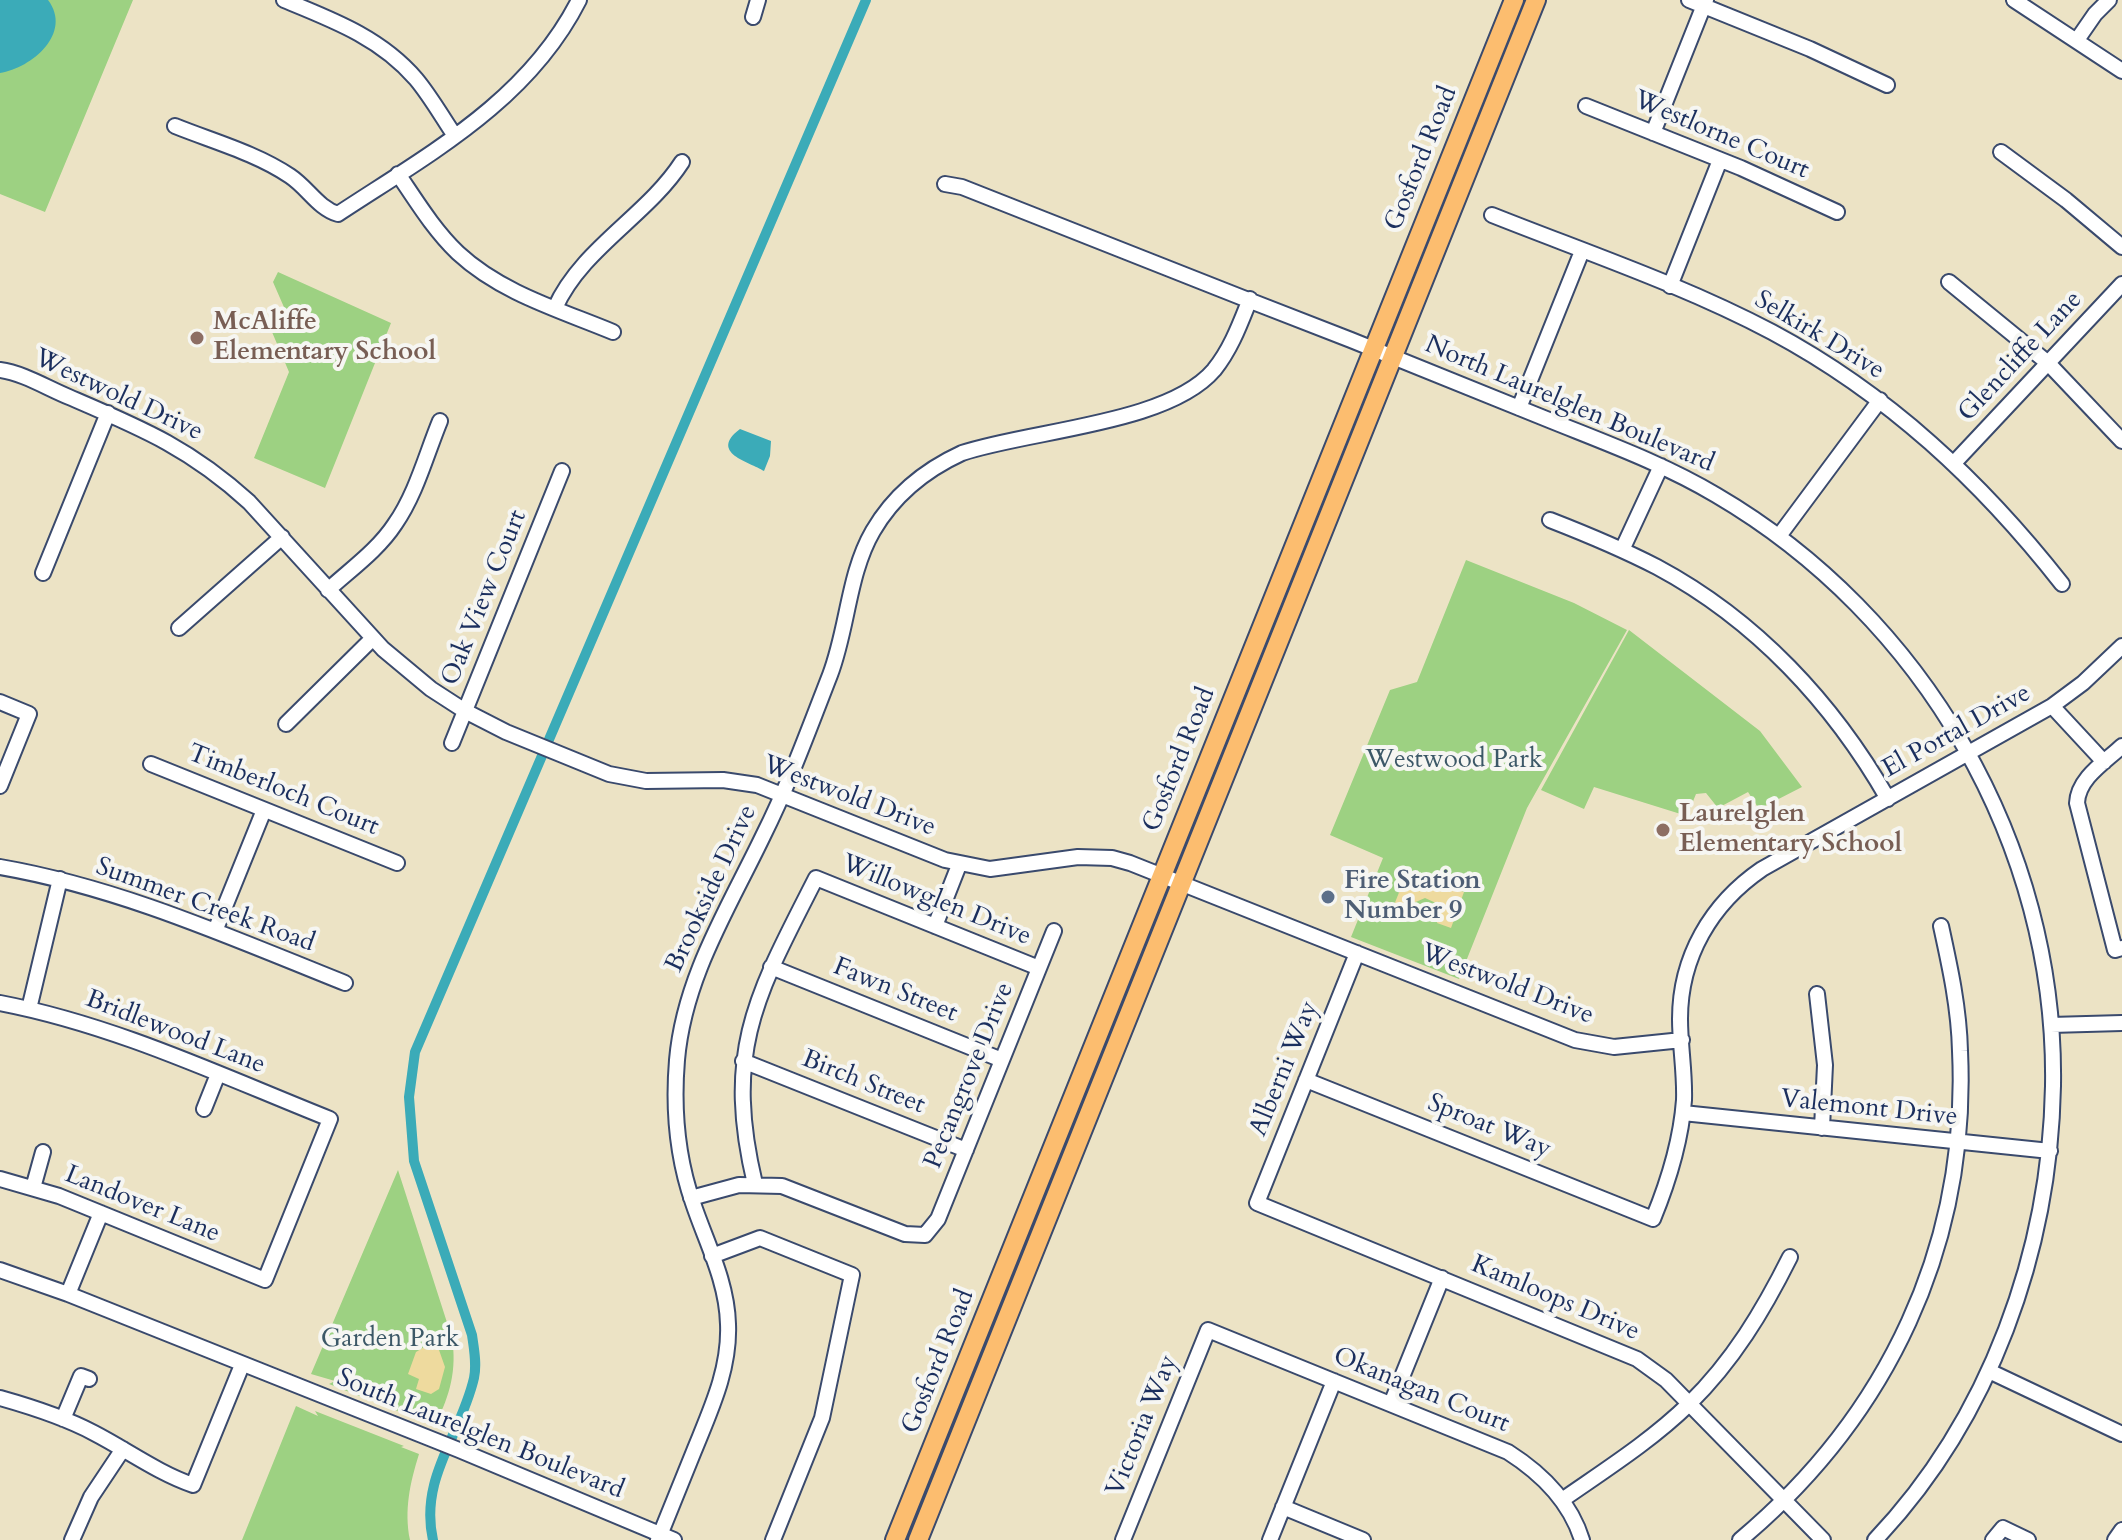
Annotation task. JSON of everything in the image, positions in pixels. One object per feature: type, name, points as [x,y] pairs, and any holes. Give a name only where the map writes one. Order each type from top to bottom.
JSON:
[{"type":"main road","name":"Gosford Road","points":[[895,1540],[1514,0]]},
{"type":"main road","name":"Gosford Road","points":[[918,1540],[1536,0]]},
{"type":"street","points":[[284,0],[343,24],[382,48],[416,79],[455,136]]},
{"type":"street","points":[[175,126],[275,167],[305,187],[325,210],[338,214],[479,120],[524,80],[561,33],[579,0]]},
{"type":"street","points":[[753,17],[758,0]]},
{"type":"street","points":[[1689,0],[1705,3],[1887,85]]},
{"type":"street","points":[[2014,0],[2122,71]]},
{"type":"street","points":[[2077,40],[2109,0]]},
{"type":"street","points":[[1653,133],[1705,3]]},
{"type":"street","name":"Westlorne Court","points":[[1586,106],[1837,212]]},
{"type":"street","points":[[2001,152],[2122,247]]},
{"type":"street","points":[[1670,286],[1720,160]]},
{"type":"street","points":[[555,308],[578,271],[663,188],[682,162]]},
{"type":"street","points":[[398,174],[429,220],[460,255],[497,282],[613,332]]},
{"type":"street","name":"North Laurelglen Boulevard","points":[[945,184],[962,187],[1250,299],[1661,466],[1714,493],[1779,536],[1825,573],[1876,623],[1928,688],[1969,754],[1997,811],[2022,877],[2040,946],[2051,1025],[2053,1076],[2050,1151]]},
{"type":"street","name":"Selkirk Drive","points":[[1492,215],[1670,286],[1771,332],[1809,353],[1880,400],[1954,463],[2026,538],[2062,584]]},
{"type":"street","points":[[1519,408],[1582,251]]},
{"type":"street","points":[[1949,282],[2048,363],[2122,441]]},
{"type":"street","name":"Glencliffe Lane","points":[[1954,463],[2122,284]]},
{"type":"street","name":"Brookside Drive","points":[[664,1538],[716,1397],[725,1365],[729,1322],[726,1301],[691,1198],[676,1120],[677,1059],[688,999],[708,947],[782,794],[831,670],[863,552],[872,532],[897,498],[927,471],[962,453],[1149,409],[1184,395],[1219,362],[1234,338],[1250,299]]},
{"type":"street","name":"Westwold Drive","points":[[0,370],[160,437],[207,466],[249,502],[372,639],[418,679],[465,711],[609,774],[629,779],[739,781],[782,794],[959,865],[1008,869],[1094,856],[1121,860],[1575,1040],[1614,1047],[1682,1040]]},
{"type":"street","points":[[1779,536],[1880,400]]},
{"type":"street","points":[[43,573],[108,413]]},
{"type":"street","points":[[328,590],[373,550],[394,526],[404,510],[440,421]]},
{"type":"street","points":[[1622,550],[1661,466]]},
{"type":"street","name":"Oak View Court","points":[[452,743],[562,471]]},
{"type":"street","points":[[1550,520],[1622,550],[1685,584],[1767,645],[1831,713],[1856,746],[1888,799]]},
{"type":"street","points":[[179,628],[282,537]]},
{"type":"street","points":[[286,724],[372,639]]},
{"type":"street","name":"El Portal Drive","points":[[1653,1219],[1673,1166],[1683,1113],[1681,1001],[1688,965],[1719,907],[1733,891],[1762,869],[2052,706],[2083,683],[2122,646]]},
{"type":"street","points":[[0,702],[29,714],[0,786]]},
{"type":"street","points":[[2052,706],[2104,762]]},
{"type":"street","points":[[2122,746],[2084,782],[2077,803],[2115,950],[2122,948]]},
{"type":"street","name":"Timberloch Court","points":[[151,764],[397,863]]},
{"type":"street","points":[[215,931],[264,810]]},
{"type":"street","points":[[935,926],[959,865]]},
{"type":"street","name":"Summer Creek Road","points":[[0,867],[60,879],[160,909],[345,983]]},
{"type":"street","name":"Willowglen Drive","points":[[771,967],[816,878],[1039,968]]},
{"type":"street","points":[[29,1009],[60,879]]},
{"type":"street","points":[[1740,1540],[1785,1501],[1839,1440],[1863,1406],[1908,1326],[1937,1249],[1947,1211],[1958,1142],[1960,1050],[1952,979],[1941,926]]},
{"type":"street","name":"Pecangrove Drive","points":[[755,1184],[797,1191],[905,1234],[925,1235],[938,1219],[1054,931]]},
{"type":"street","name":"Alberni Way","points":[[1257,1203],[1357,953]]},
{"type":"street","points":[[691,1198],[721,1188],[755,1184],[742,1110],[743,1061],[752,1017],[771,967]]},
{"type":"street","name":"Fawn Street","points":[[771,967],[1002,1060]]},
{"type":"street","points":[[1817,994],[1825,1065],[1822,1128]]},
{"type":"street","name":"Bridlewood Lane","points":[[0,1003],[123,1036],[330,1119],[265,1280]]},
{"type":"street","points":[[2051,1025],[2122,1023]]},
{"type":"street","name":"Birch Street","points":[[743,1061],[966,1150]]},
{"type":"street","points":[[204,1109],[218,1074]]},
{"type":"street","name":"Sproat Way","points":[[1306,1080],[1653,1219]]},
{"type":"street","name":"Valemont Drive","points":[[1683,1113],[2050,1151]]},
{"type":"street","points":[[1875,1540],[1933,1467],[1989,1371],[2026,1271],[2043,1202],[2050,1151]]},
{"type":"street","points":[[33,1188],[43,1152]]},
{"type":"street","name":"Landover Lane","points":[[0,1179],[101,1213],[265,1280]]},
{"type":"street","name":"Kamloops Drive","points":[[1257,1203],[1621,1351],[1652,1369],[1823,1540]]},
{"type":"street","points":[[68,1294],[101,1213]]},
{"type":"street","points":[[712,1256],[760,1238],[852,1275],[822,1418],[773,1540]]},
{"type":"street","points":[[1562,1500],[1640,1445],[1711,1381],[1750,1331],[1790,1257]]},
{"type":"street","name":"South Laurelglen Boulevard","points":[[0,1270],[68,1294],[459,1450],[664,1538]]},
{"type":"street","points":[[1391,1404],[1442,1278]]},
{"type":"street","name":"Okanagan Court","points":[[1208,1330],[1508,1452],[1539,1474],[1562,1500],[1582,1540]]},
{"type":"street","name":"Victoria Way","points":[[1123,1540],[1208,1330]]},
{"type":"street","points":[[0,1398],[63,1419],[193,1485],[242,1365]]},
{"type":"street","points":[[1989,1371],[2122,1434]]},
{"type":"street","points":[[63,1419],[81,1376],[89,1379]]},
{"type":"street","points":[[1270,1540],[1334,1381]]},
{"type":"street","points":[[72,1540],[91,1497],[123,1449]]},
{"type":"street","points":[[1283,1507],[1363,1540]]},
{"type":"street","points":[[1993,1540],[2003,1528],[2028,1540]]},
{"type":"street","points":[[2115,1540],[2122,1530]]},
{"type":"green space","points":[[0,0],[133,0],[45,212],[0,194]]},
{"type":"green space","points":[[278,272],[391,323],[325,488],[254,458],[289,372],[272,332],[290,321],[273,282]]},
{"type":"green space","name":"Westwood Park","points":[[1466,560],[1574,603],[1627,630],[1527,808],[1459,979],[1351,937],[1383,858],[1330,835],[1390,690],[1417,682]]},
{"type":"green space","points":[[1629,630],[1760,731],[1802,787],[1759,809],[1748,792],[1718,808],[1706,793],[1696,794],[1687,816],[1594,787],[1584,809],[1541,790]]},
{"type":"green space","name":"Garden Park","points":[[398,1170],[452,1338],[454,1361],[451,1382],[436,1423],[420,1415],[423,1421],[329,1384],[335,1381],[311,1374]]},
{"type":"green space","name":"Garden Park","points":[[296,1406],[419,1454],[409,1497],[410,1540],[242,1540]]},
{"type":"sand","points":[[1408,870],[1464,892],[1451,928],[1437,923],[1440,914],[1436,903],[1425,898],[1411,904],[1409,911],[1394,905]]},
{"type":"sand","points":[[426,1346],[439,1350],[445,1367],[439,1389],[431,1394],[416,1389],[419,1379],[408,1374],[416,1352]]},
{"type":"water","points":[[0,0],[48,0],[56,25],[45,47],[36,56],[25,64],[0,73]]},
{"type":"water","points":[[740,429],[771,441],[770,456],[764,471],[735,456],[730,450],[728,444],[731,437]]},
{"type":"waterway","points":[[433,1540],[430,1518],[436,1477],[468,1399],[475,1362],[472,1335],[414,1161],[409,1097],[415,1052],[866,0]]},
{"type":"place","name":"McAliffe Elementary School","points":[[197,338]]},
{"type":"place","name":"Laurelglen Elementary School","points":[[1663,830]]},
{"type":"place","name":"Fire Station Number 9","points":[[1328,897]]}]
